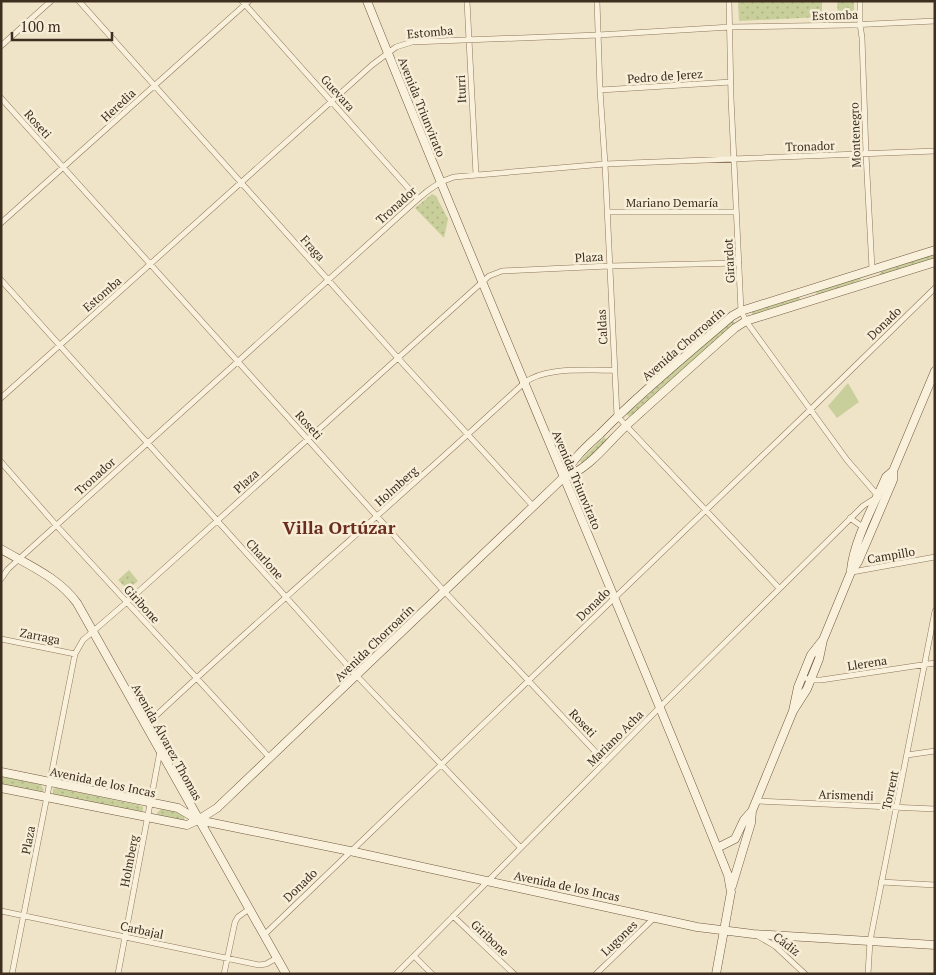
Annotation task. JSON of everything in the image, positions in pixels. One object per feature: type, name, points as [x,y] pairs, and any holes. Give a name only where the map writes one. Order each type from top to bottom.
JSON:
[{"type":"main road","name":"Avenida Triunvirato","points":[[368,1],[440,182],[613,599],[660,707],[729,879],[731,892],[716,974]]},
{"type":"main road","name":"Avenida Chorroarín","points":[[198,820],[217,808],[563,478],[568,467],[576,457],[617,416],[732,316],[806,290],[935,250]]},
{"type":"main road","name":"Avenida Chorroarín","points":[[563,478],[575,474],[585,466],[626,425],[734,328],[746,321],[935,262]]},
{"type":"main road","points":[[872,269],[875,282]]},
{"type":"main road","points":[[806,290],[809,302]]},
{"type":"main road","points":[[851,572],[852,560],[864,528],[893,480],[892,471],[935,371]]},
{"type":"main road","points":[[793,711],[811,680],[819,659],[823,640],[851,572],[858,562],[881,498]]},
{"type":"main road","name":"Avenida Álvarez Thomas","points":[[1,549],[51,577],[77,603],[286,974]]},
{"type":"main road","points":[[731,892],[751,823],[752,811],[793,711],[802,676],[811,655],[823,640]]},
{"type":"main road","name":"Avenida de los Incas","points":[[1,772],[178,808],[198,820],[723,931],[935,945]]},
{"type":"main road","name":"Avenida de los Incas","points":[[1,788],[187,825],[198,820]]},
{"type":"main road","points":[[717,848],[735,839],[744,820],[752,811]]},
{"type":"street","points":[[1,46],[51,1]]},
{"type":"street","name":"Fraga","points":[[79,1],[397,357],[533,506]]},
{"type":"street","name":"Iturri","points":[[467,1],[476,175]]},
{"type":"street","name":"Caldas","points":[[597,1],[617,416]]},
{"type":"street","name":"Girardot","points":[[729,1],[741,312],[810,410],[881,498]]},
{"type":"street","name":"Montenegro","points":[[860,1],[872,269]]},
{"type":"street","name":"Heredia","points":[[1,223],[64,168],[245,2]]},
{"type":"street","name":"Guevara","points":[[245,2],[418,199]]},
{"type":"street","name":"Estomba","points":[[1,398],[388,52],[396,47],[412,42],[598,35],[730,27],[935,21]]},
{"type":"street","name":"Pedro de Jerez","points":[[600,90],[731,82]]},
{"type":"street","name":"Roseti","points":[[1,98],[444,591],[605,762]]},
{"type":"street","name":"Tronador","points":[[1,580],[18,559],[418,199],[440,182],[454,177],[605,164],[935,151]]},
{"type":"street","name":"Mariano Demaría","points":[[607,212],[736,212]]},
{"type":"street","name":"Plaza","points":[[12,974],[75,654],[79,644],[481,281],[496,272],[502,270],[609,266],[739,263]]},
{"type":"street","name":"Charlone","points":[[1,280],[356,676],[520,847]]},
{"type":"street","name":"Donado","points":[[264,934],[935,288]]},
{"type":"street","name":"Holmberg","points":[[146,726],[376,516],[468,435],[524,382],[531,377],[546,373],[614,370]]},
{"type":"street","points":[[617,416],[779,588]]},
{"type":"street","name":"Giribone","points":[[1,462],[56,525],[270,758]]},
{"type":"street","name":"Mariano Acha","points":[[396,974],[520,847],[850,518],[869,501],[881,498]]},
{"type":"street","points":[[850,518],[864,528]]},
{"type":"street","name":"Campillo","points":[[851,572],[935,557]]},
{"type":"street","name":"Torrent","points":[[868,974],[870,941],[935,611]]},
{"type":"street","name":"Zarraga","points":[[1,639],[75,654]]},
{"type":"street","name":"Llerena","points":[[802,676],[811,680],[821,680],[935,663]]},
{"type":"street","name":"Holmberg","points":[[118,974],[160,751]]},
{"type":"street","points":[[907,755],[935,751]]},
{"type":"street","name":"Arismendi","points":[[756,801],[935,810]]},
{"type":"street","points":[[881,882],[935,885]]},
{"type":"street","points":[[224,974],[235,922],[238,917],[249,909]]},
{"type":"street","name":"Carbajal","points":[[1,911],[259,965],[266,964],[277,958]]},
{"type":"street","name":"Giribone","points":[[453,916],[514,974]]},
{"type":"street","name":"Lugones","points":[[596,974],[655,917]]},
{"type":"street","name":"Cádiz","points":[[753,934],[775,946],[805,974]]},
{"type":"street","points":[[414,956],[432,974]]},
{"type":"green space","points":[[738,1],[822,1],[822,17],[739,21]]},
{"type":"green space","points":[[837,1],[854,1],[854,16],[838,17]]},
{"type":"green space","points":[[432,194],[436,196],[448,219],[444,238],[415,208]]},
{"type":"green space","points":[[935,254],[935,258],[882,277],[879,275],[881,272]]},
{"type":"green space","points":[[860,276],[861,280],[817,295],[815,291]]},
{"type":"green space","points":[[799,296],[800,300],[753,316],[752,311]]},
{"type":"green space","points":[[731,320],[734,322],[734,325],[630,418],[627,414]]},
{"type":"green space","points":[[848,383],[859,402],[837,418],[828,406]]},
{"type":"green space","points":[[604,437],[607,440],[583,464],[580,461]]},
{"type":"green space","points":[[129,570],[138,581],[130,588],[125,587],[118,580]]},
{"type":"green space","points":[[1,776],[41,785],[44,790],[39,793],[1,784]]},
{"type":"green space","points":[[57,788],[138,805],[143,807],[143,810],[140,813],[53,795],[53,789]]},
{"type":"green space","points":[[161,809],[183,814],[185,816],[184,820],[180,821],[158,816],[157,813]]},
{"type":"district","name":"Villa Ortúzar","points":[[339,527]]}]
